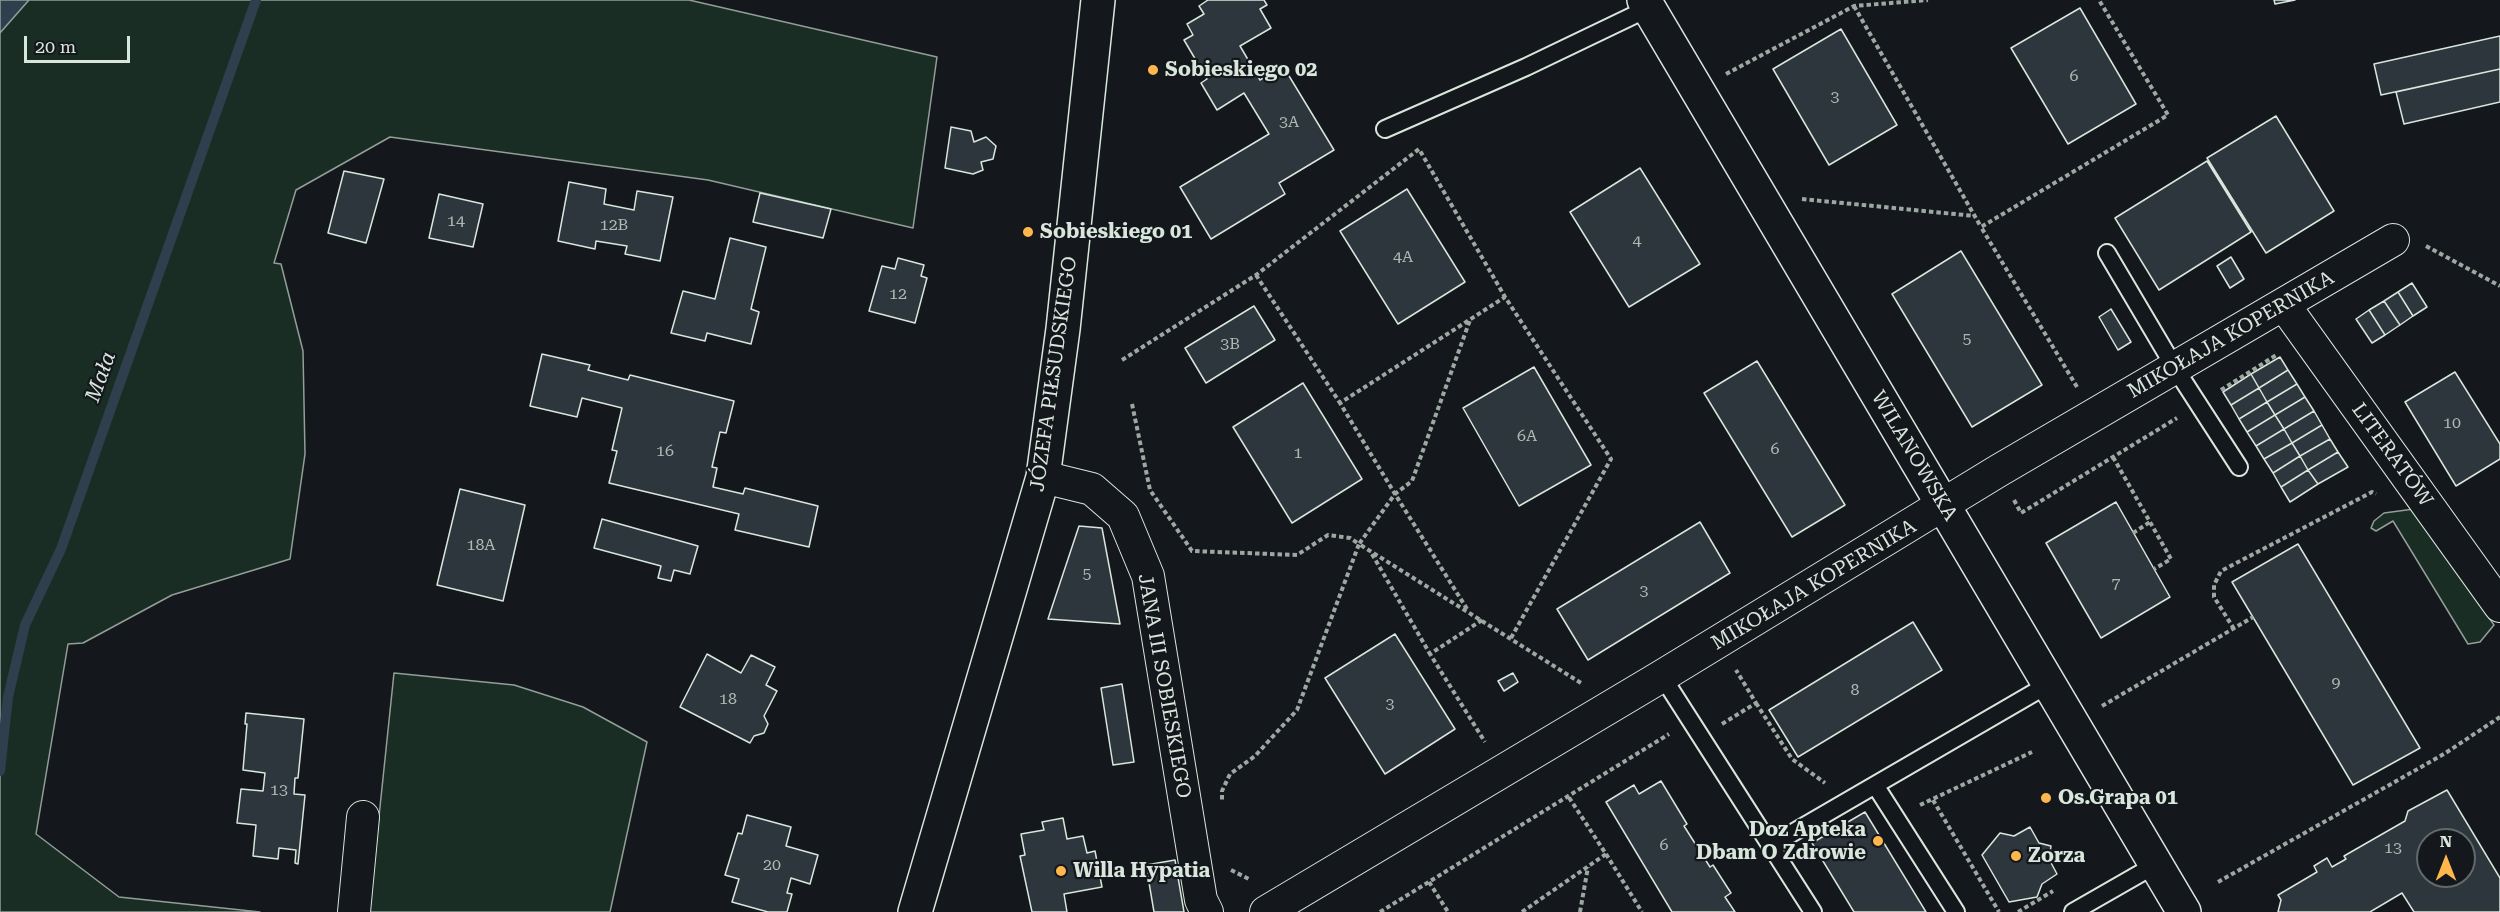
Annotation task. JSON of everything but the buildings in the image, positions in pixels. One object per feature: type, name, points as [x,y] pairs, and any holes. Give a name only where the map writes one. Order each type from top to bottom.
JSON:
[{"type":"main road","name":"JÓZEFA PIŁSUDSKIEGO","points":[[915,912],[1043,477],[1066,306],[1098,0]]},
{"type":"main road","name":"WILANOWSKA","points":[[1647,4],[2184,912]]},
{"type":"street","name":"MIKOŁAJA KOPERNIKA","points":[[1266,912],[1662,676],[1998,471],[2393,240]]},
{"type":"street","name":"LITERATÓW","points":[[2283,305],[2500,606]]},
{"type":"street","name":"JANA III SOBIESKIEGO","points":[[1043,477],[1092,489],[1123,516],[1148,576],[1201,900],[1208,912]]},
{"type":"street","points":[[354,912],[363,817]]},
{"type":"lane","points":[[1385,129],[1526,67],[1647,4]]},
{"type":"lane","points":[[2107,253],[2175,368],[2239,467]]},
{"type":"lane","points":[[1662,676],[1812,912]]},
{"type":"lane","points":[[1770,846],[1879,792],[2049,684]]},
{"type":"lane","points":[[1879,792],[1956,912]]},
{"type":"lane","points":[[2073,912],[2155,865]]},
{"type":"path","points":[[1722,76],[1854,6],[1928,0]]},
{"type":"path","points":[[1981,226],[2168,116],[2099,0]]},
{"type":"path","points":[[1854,6],[2079,391]]},
{"type":"path","points":[[1122,360],[1256,275],[1419,149],[1505,297],[1611,459],[1511,638]]},
{"type":"path","points":[[1798,199],[1975,216]]},
{"type":"path","points":[[2393,240],[2425,246],[2500,286]]},
{"type":"path","points":[[1256,275],[1340,403],[1469,612]]},
{"type":"path","points":[[1340,403],[1505,297]]},
{"type":"path","points":[[1221,812],[1222,791],[1230,774],[1255,756],[1297,710],[1359,544],[1395,494],[1412,482],[1470,319]]},
{"type":"path","points":[[2021,513],[2306,336]]},
{"type":"path","points":[[1132,404],[1150,490],[1192,551],[1297,555],[1328,536],[1350,538],[1587,687]]},
{"type":"path","points":[[2113,457],[2171,559],[2154,569]]},
{"type":"path","points":[[2234,629],[2214,597],[2214,585],[2221,571],[2372,492],[2381,496]]},
{"type":"path","points":[[2133,533],[2150,522]]},
{"type":"path","points":[[1371,552],[1430,654],[1487,745]]},
{"type":"path","points":[[2102,706],[2253,618]]},
{"type":"path","points":[[1430,654],[1482,620]]},
{"type":"path","points":[[1733,666],[1792,759],[1831,787]]},
{"type":"path","points":[[1380,912],[1703,714],[1712,730],[1756,703]]},
{"type":"path","points":[[2218,882],[2444,754],[2500,717]]},
{"type":"path","points":[[1879,792],[1922,806],[2032,752]]},
{"type":"path","points":[[1568,796],[1642,912]]},
{"type":"path","points":[[1933,801],[1999,912]]},
{"type":"path","points":[[1522,912],[1606,854]]},
{"type":"path","points":[[1227,861],[1230,869],[1252,881]]},
{"type":"path","points":[[1580,912],[1588,866]]},
{"type":"path","points":[[1429,882],[1448,912]]},
{"type":"green space","points":[[0,0],[689,0],[937,57],[913,228],[708,180],[390,137],[296,190],[274,263],[281,264],[303,351],[305,454],[290,559],[172,595],[83,643],[68,644],[36,834],[119,897],[260,912],[0,912]]},
{"type":"green space","points":[[2414,509],[2494,625],[2480,642],[2468,644],[2393,521],[2376,531],[2371,528],[2374,521],[2384,513]]},
{"type":"green space","points":[[394,673],[514,685],[583,707],[647,742],[610,912],[369,912]]},
{"type":"water","points":[[0,0],[29,0],[0,33]]},
{"type":"waterway","name":"Mała","points":[[0,771],[8,697],[25,625],[61,549],[256,0]]},
{"type":"place","name":"Sobieskiego 02","points":[[1153,70]]},
{"type":"place","name":"Sobieskiego 01","points":[[1028,232]]},
{"type":"place","name":"Os.Grapa 01","points":[[2046,798]]},
{"type":"place","name":"Doz Apteka Dbam O Zdrowie","points":[[1878,841]]},
{"type":"place","name":"Zorza","points":[[2016,856]]},
{"type":"place","name":"Willa Hypatia","points":[[1061,871]]}]
